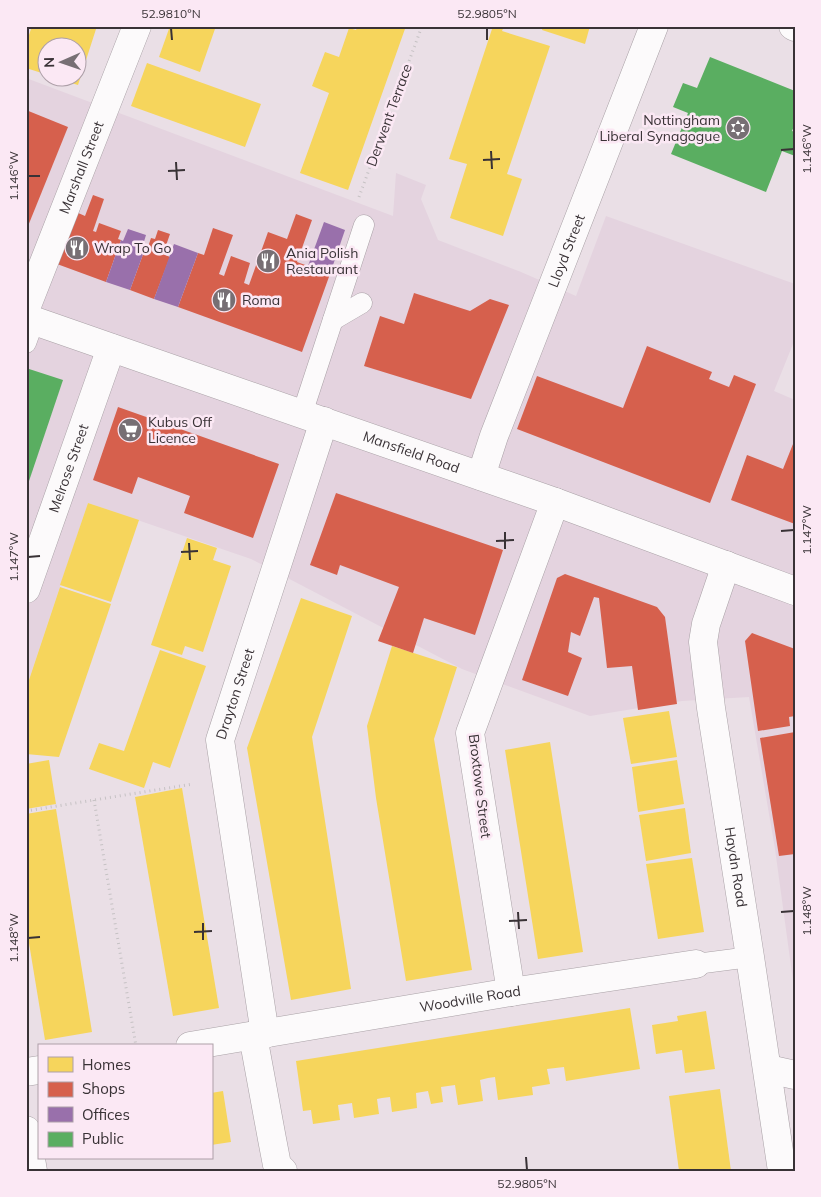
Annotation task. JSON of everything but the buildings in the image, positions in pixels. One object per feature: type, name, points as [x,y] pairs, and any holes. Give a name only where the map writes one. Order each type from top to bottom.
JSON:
[{"type":"main road","name":"Marshall Street","points":[[28,323],[137,26]]},
{"type":"main road","name":"Lloyd Street","points":[[481,476],[497,427],[654,26]]},
{"type":"main road","name":"Mansfield Road","points":[[28,323],[111,348],[481,476],[795,591]]},
{"type":"main road","name":"Melrose Street","points":[[26,589],[111,348]]},
{"type":"main road","name":"Drayton Street","points":[[283,1171],[278,1165],[272,1139],[220,740],[313,418]]},
{"type":"main road","name":"Broxtowe Street","points":[[511,992],[470,733],[555,502]]},
{"type":"main road","name":"Haydn Road","points":[[726,565],[706,624],[703,642],[711,708],[768,1069],[782,1171]]},
{"type":"main road","name":"Woodville Road","points":[[203,1044],[511,992],[696,964]]},
{"type":"main road","points":[[768,1069],[795,1075]]},
{"type":"main road","points":[[26,1130],[33,1171]]},
{"type":"lane","points":[[313,418],[333,320],[364,225]]},
{"type":"lane","points":[[333,320],[362,303]]},
{"type":"lane","name":"Woodville Road","points":[[696,964],[750,957]]},
{"type":"path","name":"Derwent Terrace","points":[[357,203],[422,26]]},
{"type":"path","points":[[26,811],[226,779]]},
{"type":"path","points":[[94,800],[136,1044]]},
{"type":"shaded area","points":[[26,78],[38,83],[38,88],[53,88],[393,216],[396,173],[426,185],[421,199],[438,240],[521,272],[576,296],[606,216],[795,284],[795,339],[774,391],[795,400],[795,981],[793,981],[775,849],[749,697],[682,701],[590,716],[462,669],[251,559],[88,503],[26,689]]},
{"type":"place","name":"Nottingham Liberal Synagogue","points":[[738,128]]},
{"type":"place","name":"Wrap To Go","points":[[77,248]]},
{"type":"place","name":"Ania Polish Restaurant","points":[[268,261]]},
{"type":"place","name":"Roma","points":[[224,300]]},
{"type":"place","name":"Kubus Off Licence","points":[[130,430]]}]
